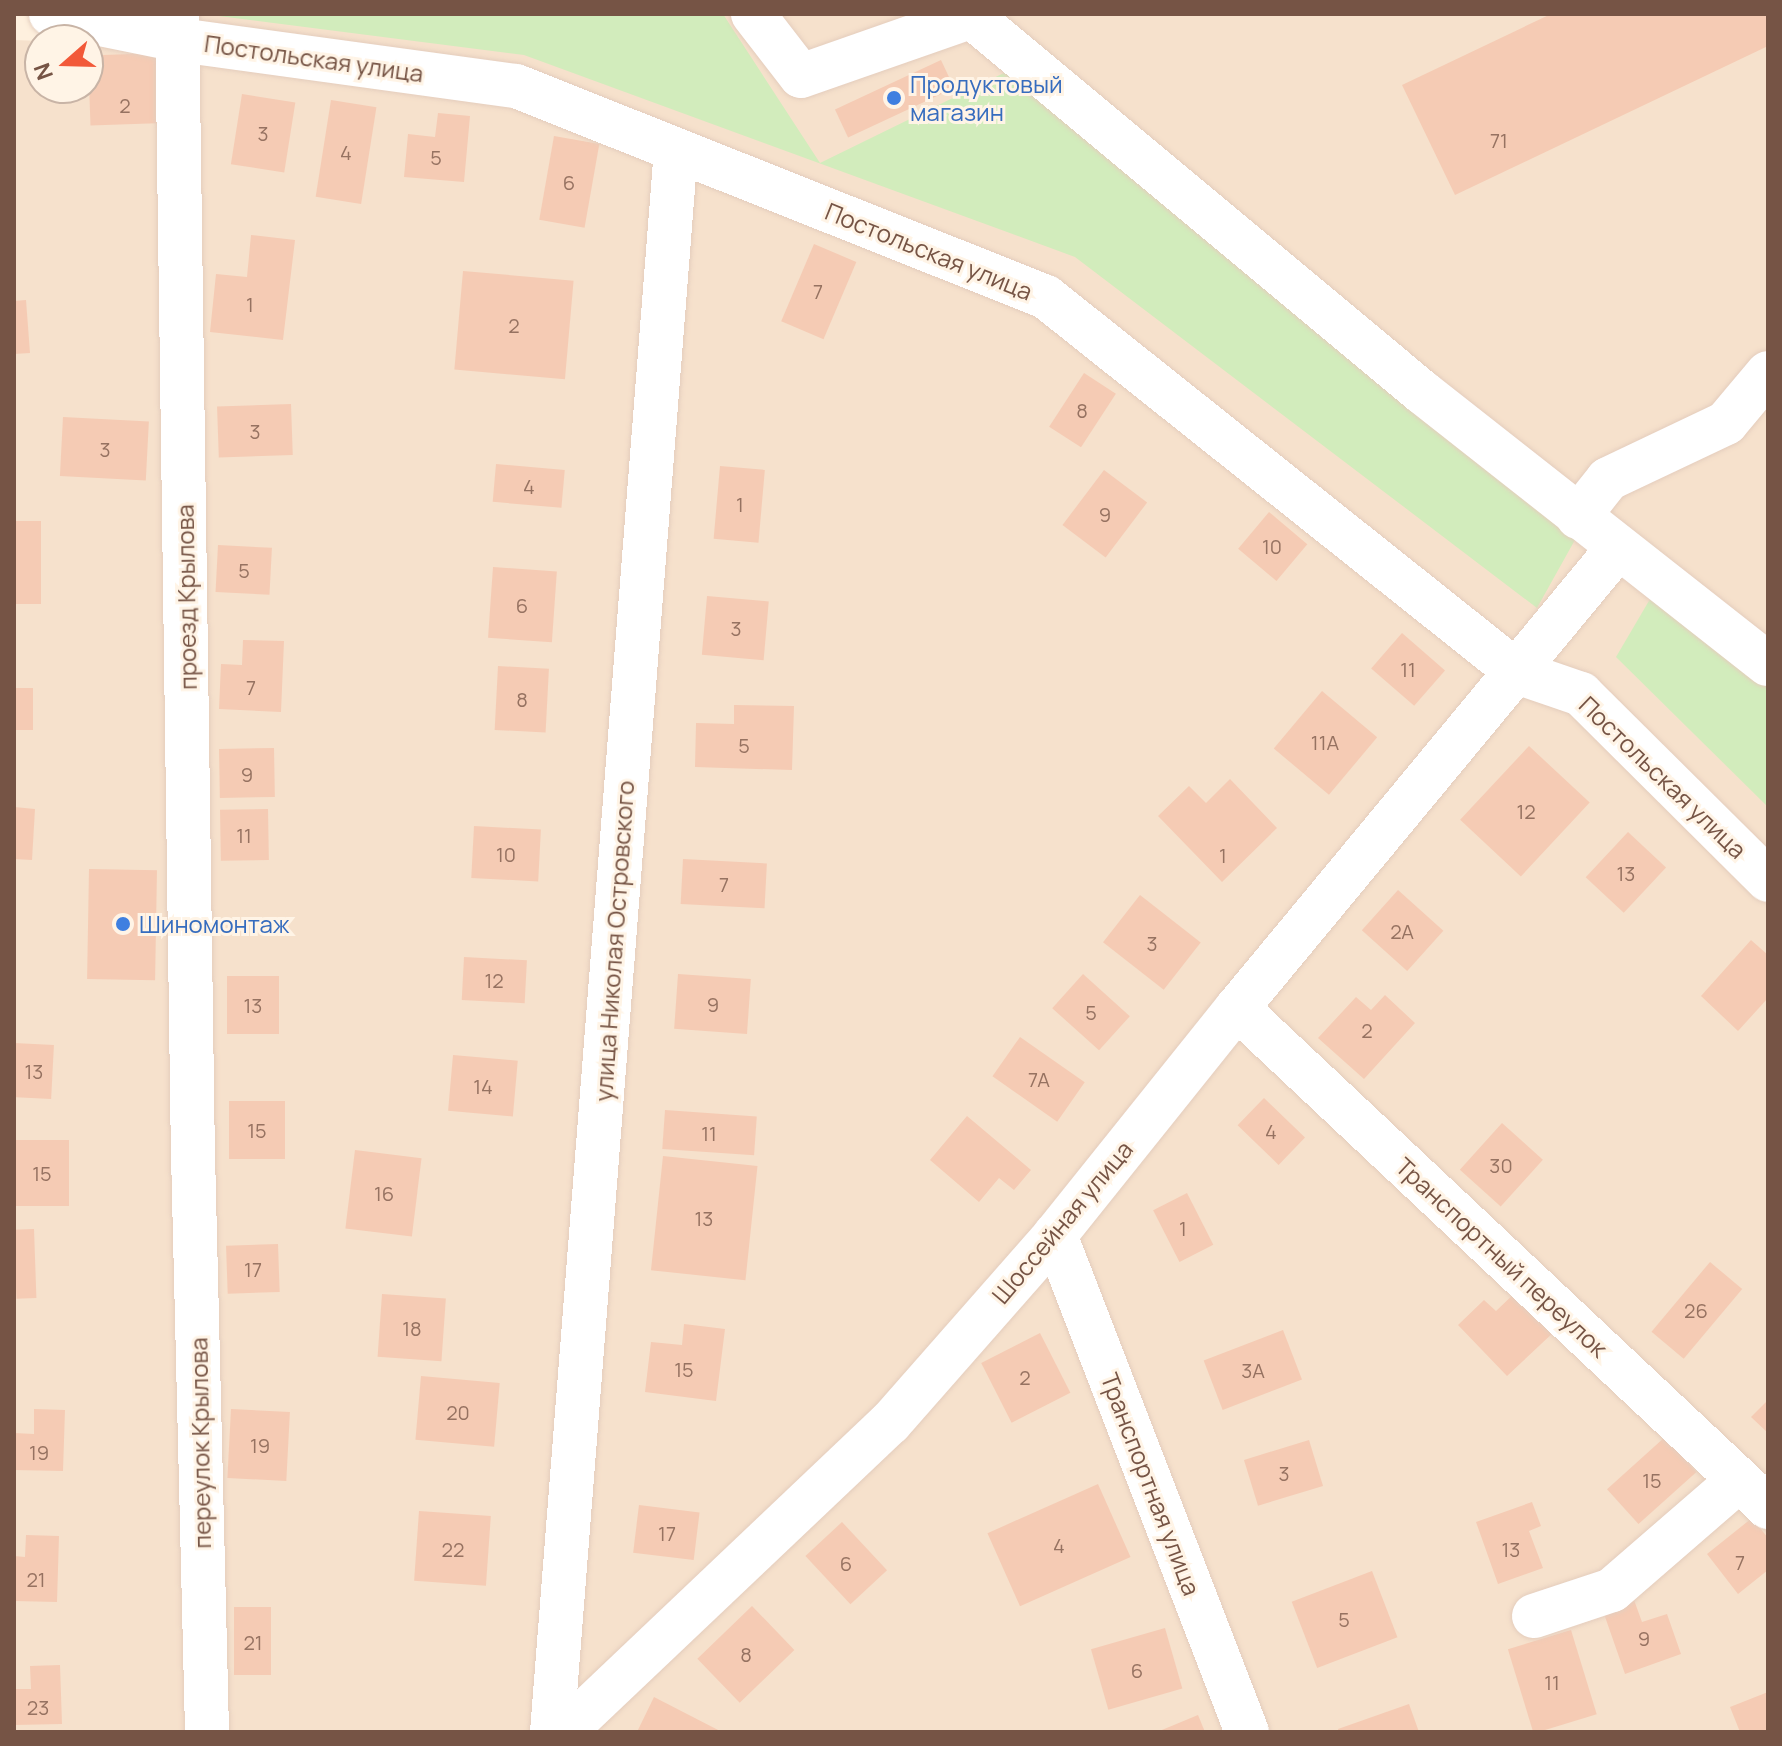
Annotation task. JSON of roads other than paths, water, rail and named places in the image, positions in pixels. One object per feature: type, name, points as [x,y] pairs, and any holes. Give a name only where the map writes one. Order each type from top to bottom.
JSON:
[{"type":"street","name":"Постольская улица","points":[[51,14],[178,27],[516,86],[1046,297],[1517,672],[1581,694],[1768,880]]},
{"type":"street","points":[[753,14],[801,76],[875,32],[975,16],[1422,392],[1618,548],[1763,654]]},
{"type":"street","name":"проезд Крылова","points":[[178,27],[193,1154]]},
{"type":"street","name":"улица Николая Островского","points":[[552,1732],[676,151]]},
{"type":"street","points":[[1578,517],[1608,479],[1726,423],[1768,373]]},
{"type":"street","name":"Шоссейная улица","points":[[564,1732],[890,1423],[1055,1235],[1237,1008],[1618,548]]},
{"type":"street","name":"Транспортный переулок","points":[[1237,1008],[1754,1493]]},
{"type":"street","name":"переулок Крылова","points":[[193,1154],[207,1732]]},
{"type":"street","name":"Транспортная улица","points":[[1055,1235],[1247,1732]]},
{"type":"street","points":[[1534,1616],[1612,1590],[1754,1493]]},
{"type":"place","name":"Продуктовый магазин","points":[[894,98]]},
{"type":"place","name":"Шиномонтаж","points":[[123,924]]}]
